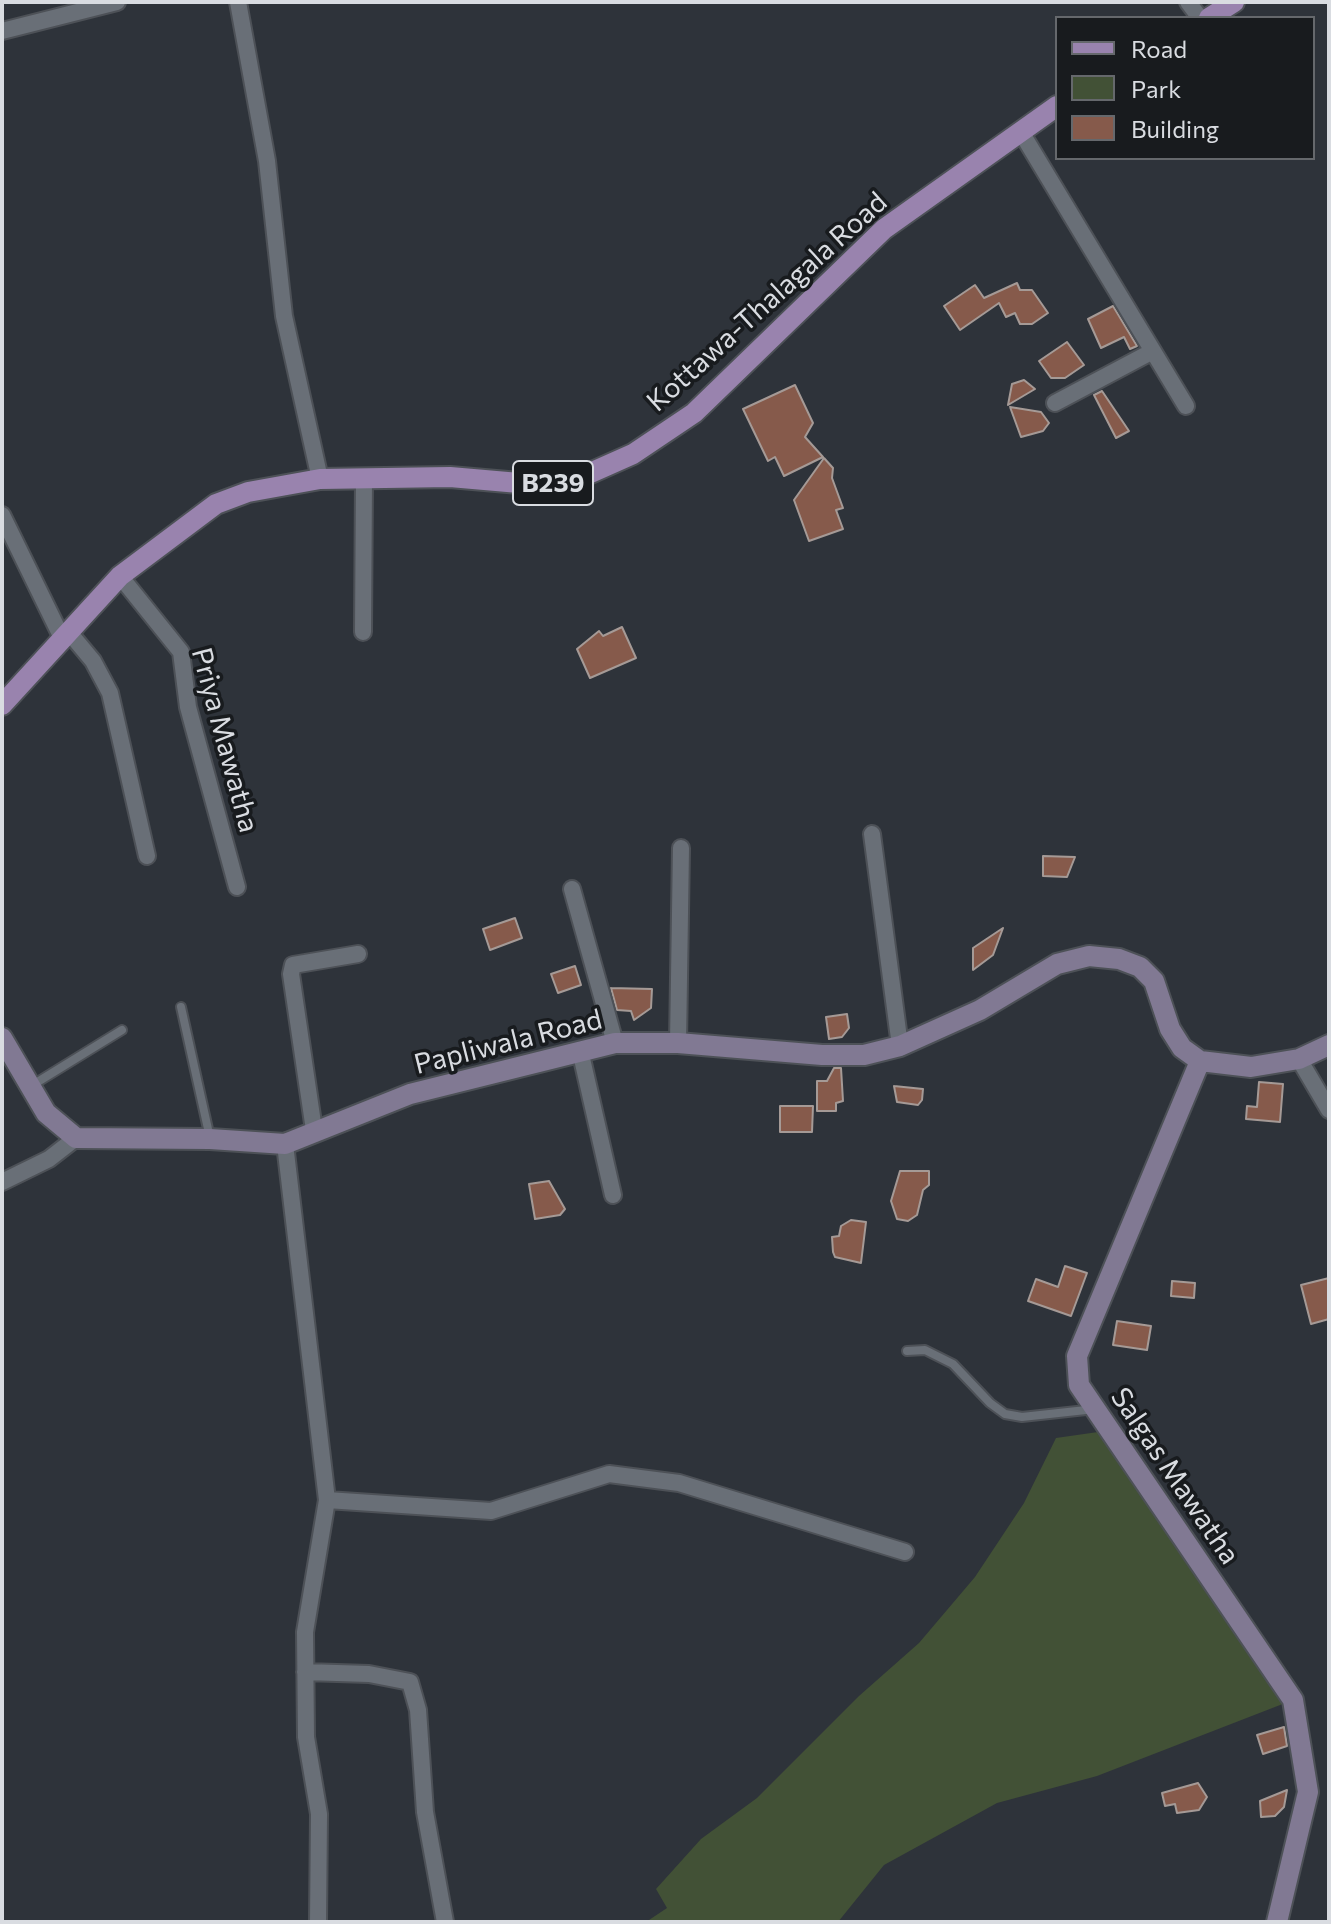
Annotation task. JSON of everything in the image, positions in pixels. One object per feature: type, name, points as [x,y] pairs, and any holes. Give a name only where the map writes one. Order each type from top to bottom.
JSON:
[{"type":"main road","points":[[1212,16],[1234,2]]},
{"type":"main road","name":"Kottawa-Thalagala Road","points":[[2,705],[120,576],[216,504],[248,492],[320,479],[450,477],[542,485],[579,478],[633,454],[694,413],[884,229],[1055,107]]},
{"type":"street","points":[[2,31],[117,2]]},
{"type":"street","points":[[238,2],[267,161],[284,316],[320,479]]},
{"type":"street","points":[[1021,132],[1186,406]]},
{"type":"street","points":[[1055,403],[1153,351]]},
{"type":"street","points":[[363,632],[364,478]]},
{"type":"street","points":[[2,515],[65,635],[93,661],[110,693],[147,856]]},
{"type":"street","name":"Priya Mawatha","points":[[120,576],[181,652],[188,707],[237,887]]},
{"type":"street","points":[[872,834],[900,1046]]},
{"type":"street","points":[[678,1043],[681,848]]},
{"type":"street","points":[[572,889],[615,1043]]},
{"type":"street","points":[[314,1130],[291,974],[293,965],[358,954]]},
{"type":"street","name":"Papliwala Road","points":[[76,1138],[210,1139],[285,1144],[410,1094],[615,1043],[678,1043],[822,1055],[864,1055],[900,1046],[980,1010],[1057,964],[1089,956],[1119,959],[1140,967],[1154,981],[1176,1039],[1182,1048],[1200,1061]]},
{"type":"street","points":[[2,1038],[46,1113],[76,1138],[49,1159],[2,1182]]},
{"type":"street","points":[[1200,1061],[1251,1067],[1299,1059],[1329,1045]]},
{"type":"street","points":[[580,1050],[613,1195]]},
{"type":"street","points":[[1299,1059],[1329,1110]]},
{"type":"street","name":"Salgas Mawatha","points":[[1200,1061],[1077,1356],[1079,1385],[1293,1700],[1308,1792],[1277,1922]]},
{"type":"street","points":[[285,1144],[327,1500],[305,1632],[306,1737],[319,1814],[318,1922]]},
{"type":"street","points":[[327,1500],[491,1511],[609,1474],[679,1483],[905,1552]]},
{"type":"street","points":[[305,1672],[369,1674],[410,1682],[418,1710],[425,1812],[445,1922]]},
{"type":"lane","points":[[181,1007],[210,1139]]},
{"type":"lane","points":[[31,1086],[122,1030]]},
{"type":"lane","points":[[907,1351],[925,1350],[953,1364],[990,1403],[1005,1414],[1022,1417],[1096,1408]]},
{"type":"green space","points":[[1112,1430],[1293,1700],[1097,1776],[997,1803],[884,1865],[838,1922],[646,1922],[667,1908],[656,1889],[701,1839],[757,1798],[859,1696],[919,1643],[975,1577],[1024,1503],[1056,1438]]},
{"type":"building","points":[[1017,283],[1020,290],[1032,290],[1048,313],[1032,324],[1020,324],[1015,313],[1006,317],[999,303],[960,330],[944,306],[975,285],[984,298]]},
{"type":"building","points":[[1113,306],[1137,346],[1130,349],[1124,337],[1101,348],[1088,319]]},
{"type":"building","points":[[1067,342],[1084,365],[1065,378],[1051,378],[1039,361]]},
{"type":"building","points":[[1024,380],[1035,389],[1008,405],[1012,384]]},
{"type":"building","points":[[795,385],[813,423],[805,437],[823,457],[784,476],[775,457],[768,461],[743,409]]},
{"type":"building","points":[[1102,391],[1129,431],[1116,438],[1094,395]]},
{"type":"building","points":[[1010,407],[1041,412],[1049,423],[1043,431],[1021,437]]},
{"type":"building","points":[[824,458],[833,468],[832,478],[843,508],[836,510],[843,529],[809,541],[794,500]]},
{"type":"building","points":[[622,627],[636,658],[590,678],[577,649],[599,631],[603,636]]},
{"type":"building","points":[[1043,856],[1075,857],[1067,877],[1043,876]]},
{"type":"building","points":[[515,918],[522,938],[490,950],[483,929]]},
{"type":"building","points":[[1003,928],[993,955],[973,970],[973,948]]},
{"type":"building","points":[[575,966],[581,985],[558,993],[551,974]]},
{"type":"building","points":[[611,988],[652,989],[651,1008],[634,1020],[631,1011],[617,1010]]},
{"type":"building","points":[[847,1014],[849,1028],[842,1037],[829,1039],[826,1017]]},
{"type":"building","points":[[834,1068],[841,1068],[843,1101],[836,1103],[836,1111],[817,1111],[817,1081],[827,1081]]},
{"type":"building","points":[[1259,1082],[1283,1084],[1280,1122],[1246,1119],[1247,1106],[1257,1107]]},
{"type":"building","points":[[894,1086],[923,1089],[922,1100],[918,1105],[897,1102]]},
{"type":"building","points":[[780,1106],[813,1106],[812,1132],[780,1132]]},
{"type":"building","points":[[900,1171],[929,1171],[929,1185],[923,1190],[917,1215],[908,1221],[897,1219],[891,1201]]},
{"type":"building","points":[[549,1181],[565,1209],[560,1215],[535,1219],[529,1184]]},
{"type":"building","points":[[851,1220],[866,1222],[861,1263],[835,1257],[833,1252],[832,1237],[839,1236],[841,1226]]},
{"type":"building","points":[[1065,1266],[1087,1273],[1071,1316],[1028,1301],[1036,1279],[1058,1287]]},
{"type":"building","points":[[1329,1278],[1329,1319],[1311,1324],[1301,1285]]},
{"type":"building","points":[[1172,1281],[1195,1283],[1194,1298],[1171,1296]]},
{"type":"building","points":[[1117,1321],[1151,1326],[1147,1350],[1113,1345]]},
{"type":"building","points":[[1284,1727],[1287,1746],[1263,1754],[1257,1735]]},
{"type":"building","points":[[1198,1783],[1207,1797],[1199,1810],[1177,1813],[1175,1804],[1165,1806],[1162,1793]]},
{"type":"building","points":[[1287,1790],[1284,1807],[1275,1816],[1261,1817],[1260,1801]]}]
